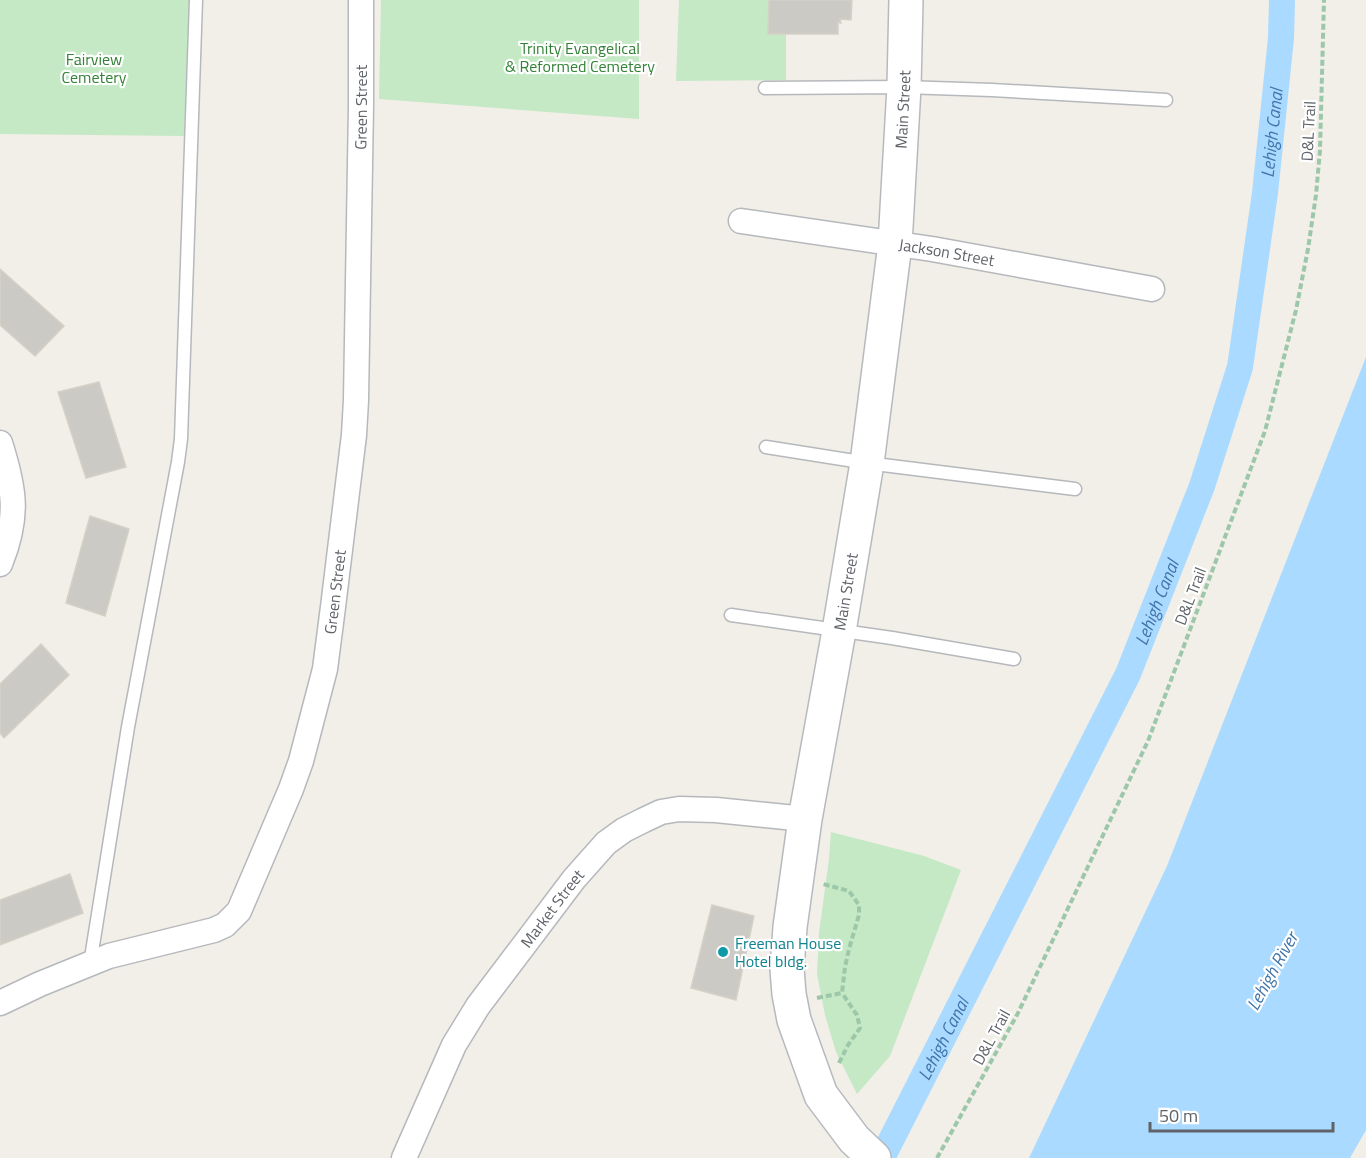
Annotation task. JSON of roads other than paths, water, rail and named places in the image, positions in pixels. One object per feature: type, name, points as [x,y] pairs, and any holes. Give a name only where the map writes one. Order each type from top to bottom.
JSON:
[{"type":"street","name":"Green Street","points":[[0,1003],[109,956],[225,925],[239,910],[291,789],[301,761],[325,669],[354,435],[358,322],[361,0]]},
{"type":"street","name":"Main Street","points":[[874,1158],[854,1139],[818,1088],[794,1020],[787,969],[796,878],[805,819],[867,463],[895,244],[904,87],[906,0]]},
{"type":"street","name":"Jackson Street","points":[[741,221],[1021,264],[1152,289]]},
{"type":"street","points":[[0,443],[13,493],[8,540],[0,564]]},
{"type":"street","name":"Market Street","points":[[404,1158],[454,1045],[478,1006],[574,879],[606,843],[624,830],[661,812],[679,809],[716,810],[805,819]]},
{"type":"lane","points":[[90,964],[128,727],[181,439],[196,0]]},
{"type":"lane","points":[[765,88],[904,87],[1166,100]]},
{"type":"lane","points":[[766,447],[867,463],[1075,489]]},
{"type":"lane","points":[[731,615],[892,638],[1014,659]]},
{"type":"water","name":"Lehigh River","points":[[1366,357],[1366,1130],[1350,1158],[1029,1158],[1167,866]]},
{"type":"waterway","name":"Lehigh Canal","points":[[882,1158],[1128,674],[1202,486],[1240,367],[1265,193],[1281,38],[1282,0]]},
{"type":"place","name":"Freeman House Hotel bldg.","points":[[723,952]]},
{"type":"park label","name":"Trinity Evangelical & Reformed Cemetery","points":[[580,57]]},
{"type":"park label","name":"Fairview Cemetery","points":[[94,68]]}]
